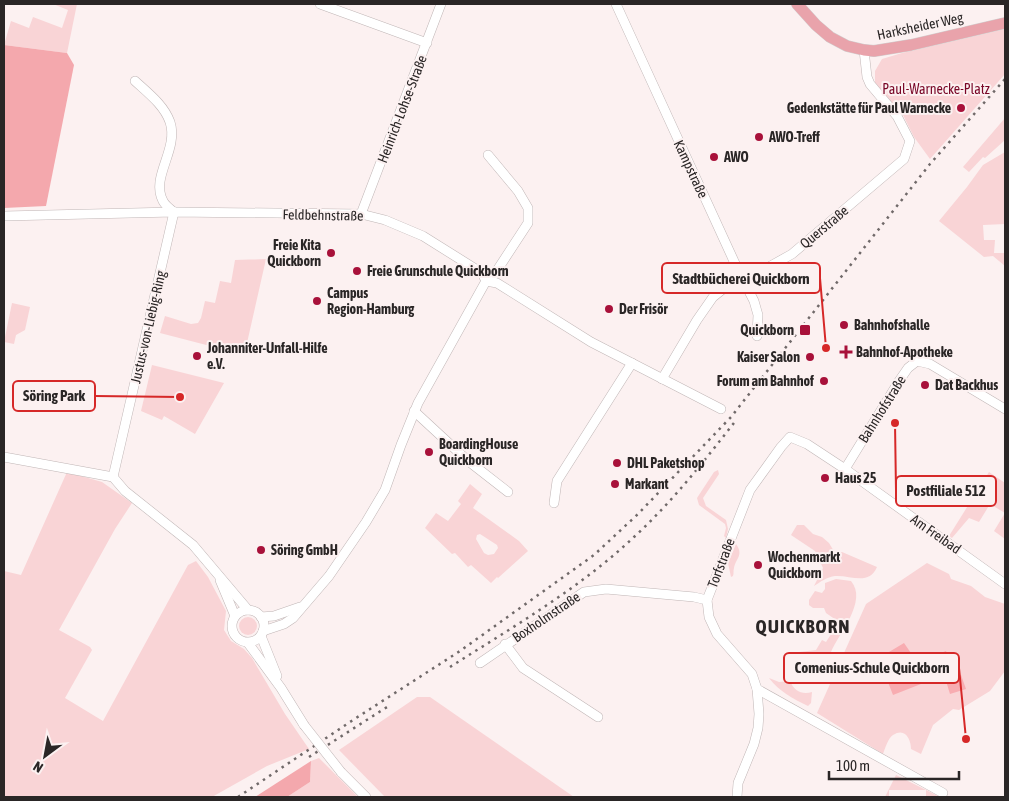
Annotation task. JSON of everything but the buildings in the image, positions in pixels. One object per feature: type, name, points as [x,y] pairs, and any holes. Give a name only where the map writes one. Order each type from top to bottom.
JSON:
[{"type":"main road","name":"Harksheider Weg","points":[[797,4],[830,37],[847,46],[874,51],[911,45],[1005,23]]},
{"type":"street","points":[[320,4],[427,43]]},
{"type":"street","name":"Heinrich-Lohse-Straße","points":[[361,214],[441,4]]},
{"type":"street","name":"Kampstraße","points":[[616,4],[754,301],[758,315],[757,336]]},
{"type":"street","name":"Querstraße","points":[[662,379],[705,306],[723,289],[792,254],[904,159],[910,141],[897,116],[870,84],[867,77],[864,50]]},
{"type":"street","points":[[135,81],[154,98],[167,115],[171,124],[171,148],[160,181],[159,190],[164,202],[174,212]]},
{"type":"street","points":[[281,688],[262,634],[264,622],[261,617],[253,611],[243,610],[235,616],[232,622],[232,633],[240,641],[248,643],[256,640],[262,634],[287,623],[329,576],[352,544],[385,490],[414,411],[443,355],[486,280],[494,275],[528,223],[528,208],[518,191],[488,155]]},
{"type":"street","name":"Feldbehnstraße","points":[[4,216],[174,212],[361,214],[385,220],[423,236],[482,273],[486,280],[497,283],[567,328],[721,409]]},
{"type":"street","name":"Justus-von-Liebig-Ring","points":[[113,477],[174,212]]},
{"type":"street","name":"Bahnhofstraße","points":[[845,470],[899,381],[908,368],[917,361],[930,364],[1005,409]]},
{"type":"street","points":[[554,503],[557,481],[632,363]]},
{"type":"street","points":[[414,411],[467,460],[508,492]]},
{"type":"street","name":"Am Freibad","points":[[790,438],[807,444],[1005,584]]},
{"type":"street","name":"Torfstraße","points":[[737,797],[738,783],[754,744],[758,728],[757,689],[752,674],[717,634],[709,617],[707,600],[750,490],[781,447],[790,438]]},
{"type":"street","points":[[4,457],[113,477],[125,490],[193,545],[248,610]]},
{"type":"street","points":[[217,573],[235,616]]},
{"type":"street","name":"Boxholmstraße","points":[[480,663],[505,644],[584,592],[606,589],[694,597],[707,600]]},
{"type":"street","points":[[261,617],[290,612],[304,605]]},
{"type":"street","points":[[248,643],[281,688],[304,725],[341,772],[366,797]]},
{"type":"street","points":[[505,644],[523,668],[598,717]]},
{"type":"street","points":[[757,689],[943,793]]},
{"type":"green space","points":[[53,4],[77,4],[67,53],[4,45],[11,21],[29,28],[33,17],[62,28],[68,10]]},
{"type":"green space","name":"Paul-Warnecke-Platz","points":[[1005,29],[1005,74],[930,159],[914,137],[903,115],[875,83],[875,71],[882,59]]},
{"type":"green space","points":[[1005,118],[1005,140],[985,158],[983,157],[969,172],[963,167]]},
{"type":"green space","points":[[1005,152],[1005,224],[983,225],[984,240],[995,240],[994,253],[1005,253],[1005,266],[993,256],[984,257],[939,221],[983,165]]},
{"type":"green space","points":[[266,259],[247,343],[241,354],[160,333],[165,316],[191,324],[198,323],[205,301],[215,303],[220,281],[231,283],[235,260]]},
{"type":"green space","points":[[12,303],[30,307],[25,330],[16,335],[14,344],[4,342]]},
{"type":"green space","points":[[152,365],[224,383],[195,434],[164,416],[162,420],[141,411]]},
{"type":"green space","points":[[718,470],[719,474],[703,498],[706,506],[726,520],[728,529],[726,538],[724,536],[725,524],[699,505],[697,498],[714,472]]},
{"type":"green space","points":[[67,472],[102,482],[132,503],[115,529],[59,630],[90,647],[92,650],[65,698],[103,721],[188,565],[196,561],[208,577],[226,611],[224,630],[231,641],[244,649],[252,658],[285,714],[309,749],[267,766],[212,797],[4,797],[4,571],[21,575]]},
{"type":"green space","points":[[989,472],[1005,483],[1005,513],[990,504],[979,522],[969,518],[952,538],[949,536]]},
{"type":"green space","points":[[470,484],[482,494],[473,508],[519,541],[528,551],[491,583],[471,565],[468,567],[455,553],[452,554],[425,528],[436,513],[448,521],[461,504],[458,501]],"holes":[[[480,534],[497,545],[498,548],[494,554],[488,555],[484,553],[476,539],[477,535]]]},
{"type":"green space","points":[[1005,513],[1005,539],[994,531]]},
{"type":"green space","points":[[797,525],[804,525],[813,534],[822,537],[829,543],[835,553],[842,552],[877,567],[874,573],[864,578],[835,576],[814,586],[823,568],[815,551],[791,535]]},
{"type":"green space","points":[[736,544],[739,554],[733,576],[731,577],[728,563]]},
{"type":"green space","points":[[927,563],[949,574],[951,579],[971,586],[985,597],[1005,604],[1005,671],[990,691],[959,710],[953,709],[933,725],[921,754],[911,749],[910,741],[901,732],[891,736],[883,754],[817,713],[866,604]]},
{"type":"green space","points":[[836,579],[851,581],[855,589],[856,598],[850,617],[831,652],[824,675],[820,666],[814,661],[801,660],[797,662],[799,652],[816,650],[822,640],[826,642],[839,622],[826,613],[824,608],[813,608],[809,605],[809,600],[815,591],[822,593],[825,589],[825,583]]},
{"type":"green space","points":[[248,617],[254,620],[257,626],[254,632],[248,635],[242,632],[239,626],[242,620]]},
{"type":"green space","points":[[769,678],[779,682],[790,681],[799,691],[805,693],[812,692],[811,703],[808,706],[792,697],[777,687]]},
{"type":"green space","points":[[417,697],[430,697],[574,797],[385,797],[339,750]]},
{"type":"green space","points":[[319,758],[358,797],[287,797],[310,782],[311,761]]},
{"type":"green space","points":[[896,775],[926,790],[889,790],[889,797],[885,797]]},
{"type":"green space","points":[[926,790],[938,796],[926,797]]},
{"type":"shaded area","points":[[4,45],[67,53],[74,65],[46,206],[4,208]]},
{"type":"shaded area","points":[[904,643],[913,656],[903,663],[907,666],[946,651],[954,671],[893,695],[884,672],[885,668],[881,663],[884,655],[890,654],[889,652]]},
{"type":"shaded area","points":[[961,675],[966,689],[950,694],[946,681]]},
{"type":"shaded area","points":[[311,761],[310,782],[287,797],[255,797]]},
{"type":"railway","points":[[238,797],[460,651],[594,555],[638,514],[731,417],[930,164],[1005,79]]},
{"type":"railway","points":[[450,667],[569,590],[613,556],[675,495],[737,419]]},
{"type":"railway","points":[[309,757],[387,707]]},
{"type":"place","name":"Gedenkstätte für Paul Warnecke","points":[[961,108]]},
{"type":"place","name":"AWO-Treff","points":[[759,137]]},
{"type":"place","name":"AWO","points":[[714,157]]},
{"type":"place","name":"Freie Kita Quickborn","points":[[331,253]]},
{"type":"place","name":"Freie Grunschule Quickborn","points":[[357,271]]},
{"type":"place","name":"Campus Region-Hamburg","points":[[317,301]]},
{"type":"place","name":"Der Frisör","points":[[609,309]]},
{"type":"place","name":"Bahnhofshalle","points":[[844,325]]},
{"type":"place","name":"Quickborn","points":[[805,330]]},
{"type":"place","name":"Stadtbücherei Quickborn","points":[[826,348]]},
{"type":"place","name":"Bahnhof-Apotheke","points":[[846,352]]},
{"type":"place","name":"Johanniter-Unfall-Hilfe e.V.","points":[[197,356]]},
{"type":"place","name":"Kaiser Salon","points":[[810,357]]},
{"type":"place","name":"Forum am Bahnhof","points":[[824,381]]},
{"type":"place","name":"Dat Backhus","points":[[925,385]]},
{"type":"place","name":"Söring Park","points":[[180,397]]},
{"type":"place","name":"Postfiliale 512","points":[[895,423]]},
{"type":"place","name":"BoardingHouse Quickborn","points":[[429,452]]},
{"type":"place","name":"DHL Paketshop","points":[[617,463]]},
{"type":"place","name":"Haus 25","points":[[825,478]]},
{"type":"place","name":"Markant","points":[[615,484]]},
{"type":"place","name":"Söring GmbH","points":[[261,550]]},
{"type":"place","name":"Wochenmarkt Quickborn","points":[[758,565]]},
{"type":"place","name":"Comenius-Schule Quickborn","points":[[966,739]]},
{"type":"district","name":"QUICKBORN","points":[[803,626]]}]
